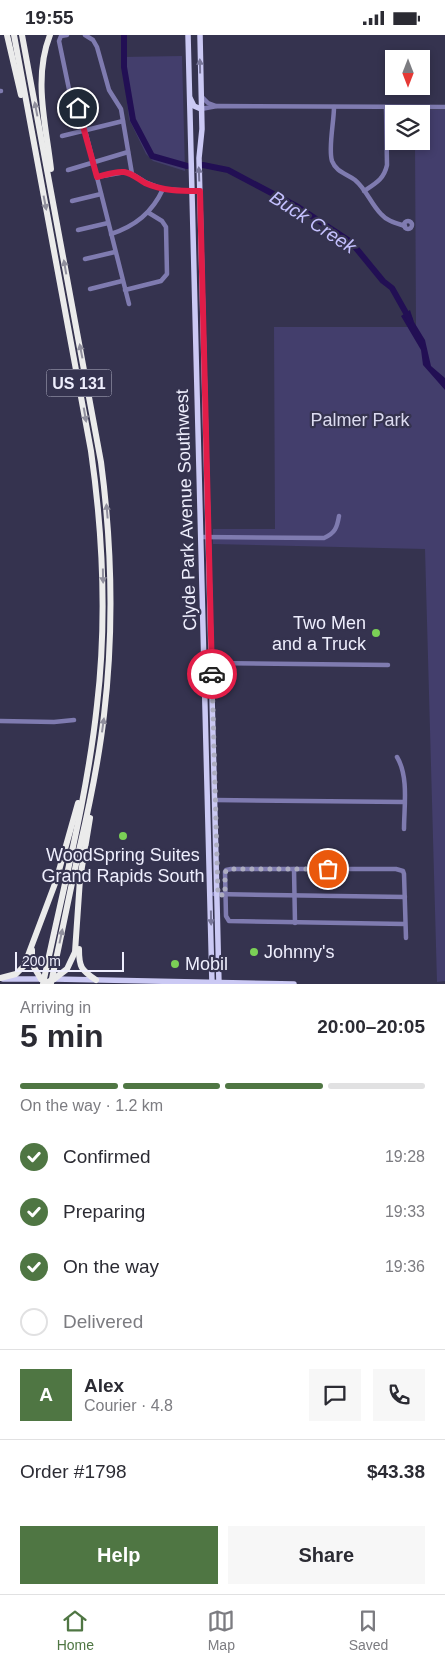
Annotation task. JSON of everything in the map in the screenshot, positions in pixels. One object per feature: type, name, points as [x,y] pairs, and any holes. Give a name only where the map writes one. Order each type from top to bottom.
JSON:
[{"type":"highway","points":[[7,35],[40,174]]},
{"type":"highway","name":"US 131","points":[[14,35],[91,451],[100,519],[103,580],[103,631],[98,705],[89,766],[46,981]]},
{"type":"highway","name":"US 131","points":[[22,35],[101,462],[108,523],[110,564],[111,627],[108,681],[101,742],[93,787],[46,981]]},
{"type":"highway","points":[[50,35],[43,60],[41,80],[58,225]]},
{"type":"highway","points":[[96,980],[86,973],[80,965],[78,926],[80,879],[101,742]]},
{"type":"highway","points":[[0,978],[14,975],[21,970],[36,935],[58,876],[89,766]]},
{"type":"highway","points":[[36,935],[31,957],[32,964],[46,981],[70,965],[74,955],[78,926]]},
{"type":"main road","name":"Clyde Park Avenue Southwest","points":[[188,35],[212,983]]},
{"type":"main road","name":"Clyde Park Avenue Southwest","points":[[200,35],[201,133],[198,158],[219,983]]},
{"type":"main road","points":[[189,95],[194,106],[201,109]]},
{"type":"main road","points":[[195,299],[202,299]]},
{"type":"main road","points":[[198,399],[205,399]]},
{"type":"main road","points":[[200,500],[208,500]]},
{"type":"main road","points":[[206,734],[209,749],[214,750]]},
{"type":"main road","points":[[0,978],[138,983],[294,984]]},
{"type":"street","points":[[67,35],[61,37],[60,43],[70,95],[80,111],[129,304]]},
{"type":"street","points":[[85,35],[97,47],[108,88],[120,107],[132,174]]},
{"type":"street","points":[[201,96],[208,103],[217,107]]},
{"type":"street","points":[[201,109],[217,107],[385,107]]},
{"type":"street","points":[[334,107],[332,160],[339,172],[356,181],[380,214],[386,219],[405,226]]},
{"type":"street","points":[[430,107],[445,107]]},
{"type":"street","points":[[62,136],[123,121]]},
{"type":"street","points":[[364,191],[386,173],[387,150]]},
{"type":"street","points":[[68,170],[128,153]]},
{"type":"street","points":[[97,177],[122,172],[132,174],[145,182],[163,189],[200,191]]},
{"type":"street","points":[[111,234],[128,227],[149,213],[163,189]]},
{"type":"street","points":[[72,201],[100,194]]},
{"type":"street","points":[[125,290],[158,281],[167,275],[166,227],[162,221],[149,213]]},
{"type":"street","points":[[78,230],[108,223]]},
{"type":"street","points":[[85,259],[115,252]]},
{"type":"street","points":[[90,289],[122,281]]},
{"type":"street","points":[[201,537],[324,538],[337,527],[338,517]]},
{"type":"street","points":[[205,663],[388,665]]},
{"type":"street","points":[[0,721],[54,722],[74,719]]},
{"type":"street","points":[[398,757],[402,771],[404,829]]},
{"type":"street","points":[[215,800],[404,802]]},
{"type":"street","points":[[405,924],[227,921],[225,872],[228,869],[396,869],[403,871],[406,938]]},
{"type":"street","points":[[294,869],[295,923]]},
{"type":"street","points":[[210,893],[218,895],[405,897]]},
{"type":"green space","points":[[182,56],[185,171],[153,161],[146,154],[129,119],[122,57]]},
{"type":"green space","name":"Palmer Park","points":[[430,110],[445,110],[445,981],[437,982],[425,549],[213,544],[213,529],[275,529],[274,327],[416,327],[415,150],[430,150]]},
{"type":"shaded area","points":[[410,310],[414,322],[425,340],[431,366],[445,378],[445,390],[423,365],[421,350],[401,316]]},
{"type":"waterway","name":"Buck Creek","points":[[124,35],[124,67],[133,120],[152,156],[187,166]]},
{"type":"waterway","name":"Buck Creek","points":[[203,165],[228,170],[298,207],[351,242],[383,281],[392,288],[410,320]]},
{"type":"way so far","points":[[212,674],[218,895],[225,895],[225,872],[229,869],[328,869]]},
{"type":"place","name":"Two Men and a Truck","points":[[376,633]]},
{"type":"place","name":"WoodSpring Suites Grand Rapids South","points":[[123,836]]},
{"type":"place","name":"Johnny's","points":[[254,952]]},
{"type":"place","name":"Mobil","points":[[175,964]]},
{"type":"route","points":[[78,108],[97,177],[125,172],[163,189],[200,191],[212,674]]}]
